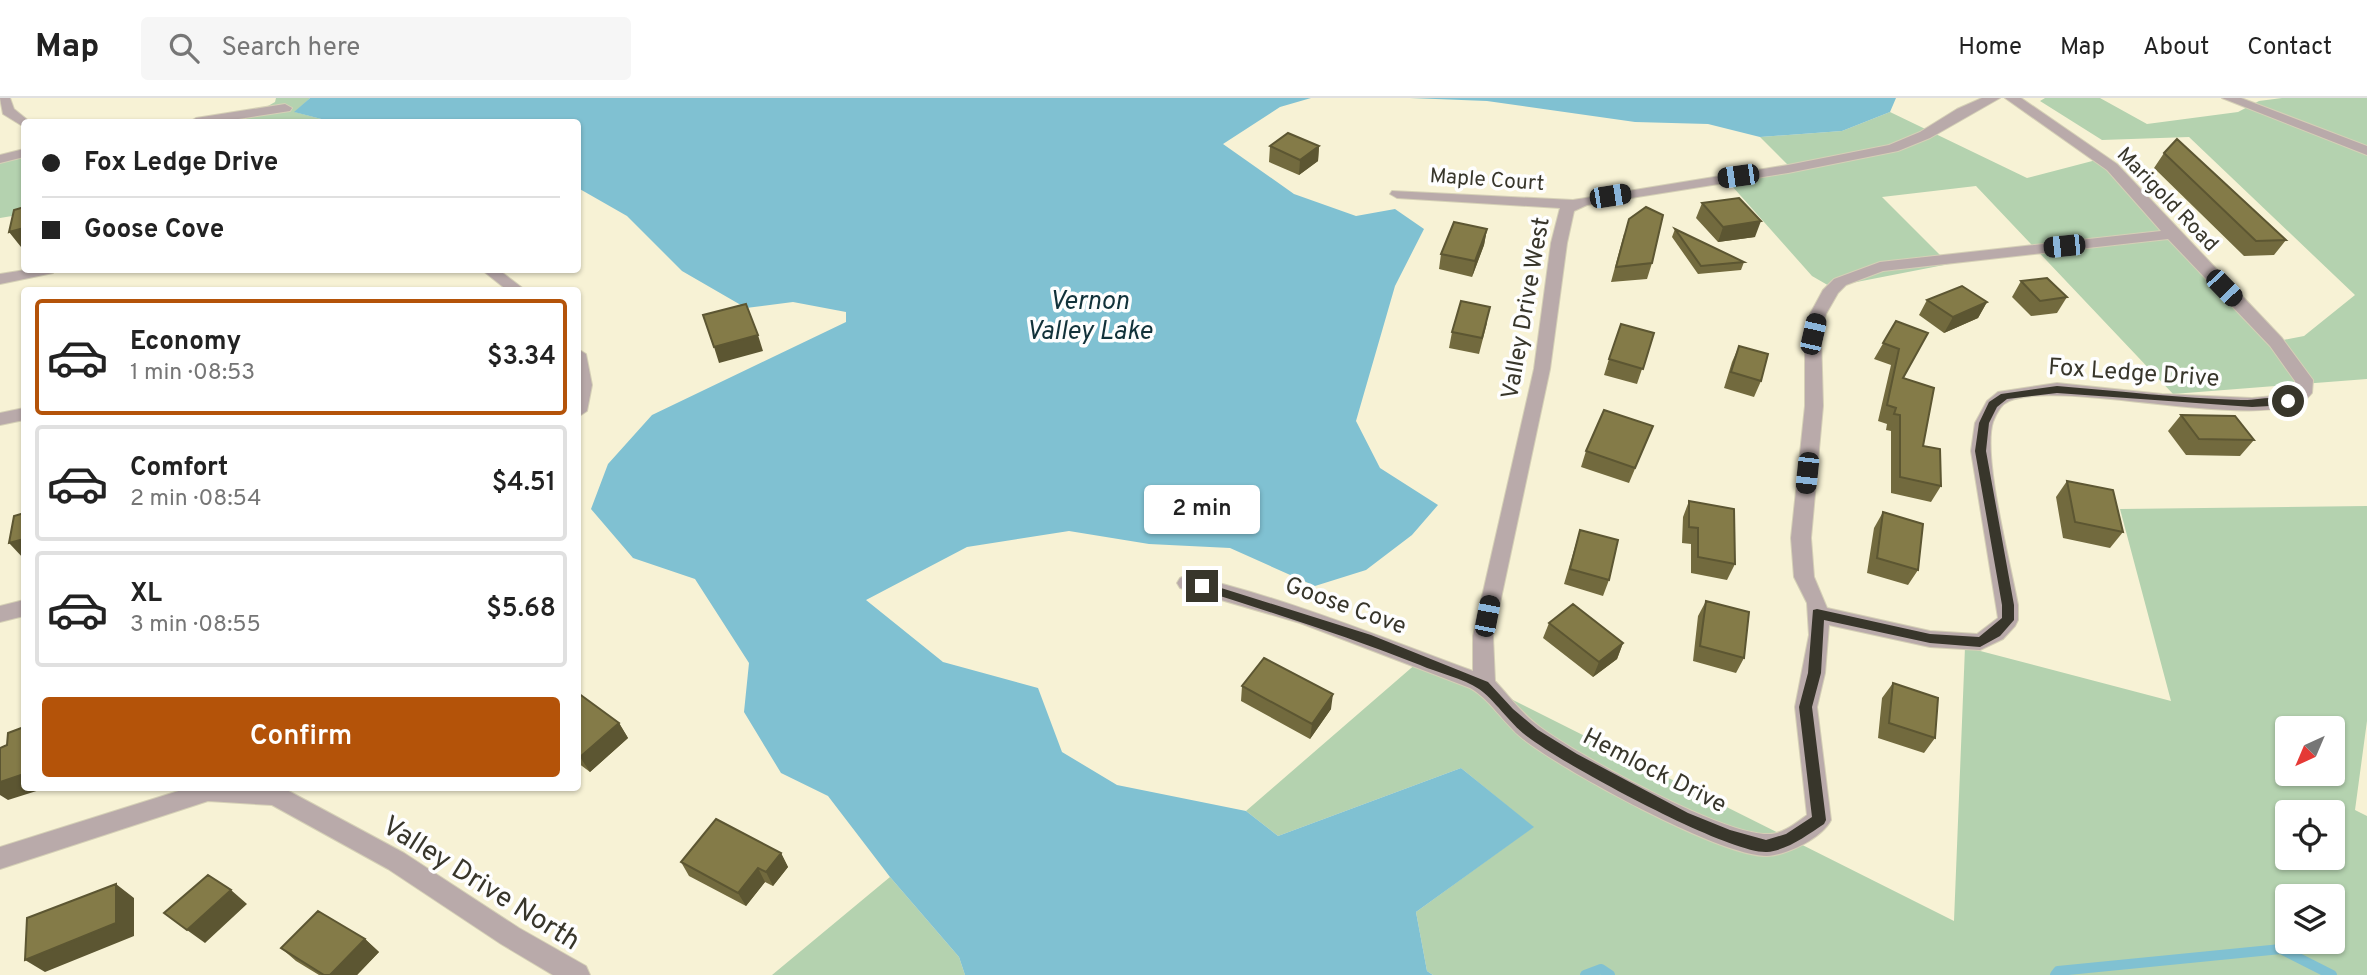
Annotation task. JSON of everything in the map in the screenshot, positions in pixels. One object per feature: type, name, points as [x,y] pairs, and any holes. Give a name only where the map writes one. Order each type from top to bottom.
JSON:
[{"type":"street","points":[[2,98],[8,111],[21,121]]},
{"type":"street","name":"Valley Drive West","points":[[1484,686],[1483,636],[1542,369],[1559,243],[1567,209],[1583,201],[1788,169],[1893,148],[1925,135],[1962,112],[1993,98]]},
{"type":"street","name":"Marigold Road","points":[[2012,98],[2112,167],[2276,342],[2304,380]]},
{"type":"street","points":[[2228,98],[2367,150]]},
{"type":"street","points":[[215,119],[285,108]]},
{"type":"street","points":[[0,159],[21,154]]},
{"type":"street","name":"Maple Court","points":[[1397,194],[1574,205]]},
{"type":"street","points":[[1817,614],[1817,603],[1804,578],[1801,538],[1814,406],[1813,334],[1818,314],[1831,290],[1840,282],[1880,267],[2172,234]]},
{"type":"street","points":[[0,279],[31,273]]},
{"type":"street","points":[[495,273],[513,287]]},
{"type":"street","points":[[581,373],[581,395]]},
{"type":"street","name":"Fox Ledge Drive","points":[[1817,614],[1930,639],[1980,642],[1996,633],[2008,620],[2008,605],[1980,451],[1984,423],[1993,405],[2004,396],[2057,389],[2162,400],[2252,404],[2288,401],[2303,393],[2304,380]]},
{"type":"street","points":[[0,419],[21,415]]},
{"type":"street","name":"Goose Cove","points":[[1187,583],[1291,612],[1484,686]]},
{"type":"street","points":[[0,614],[21,609]]},
{"type":"street","name":"Hemlock Drive","points":[[1484,686],[1508,713],[1534,734],[1572,758],[1684,817],[1729,836],[1766,846],[1790,839],[1819,820],[1806,707],[1819,635],[1817,614]]},
{"type":"street","name":"Valley Drive North","points":[[0,858],[208,791],[275,795],[396,861],[510,936],[577,975]]},
{"type":"green space","points":[[276,98],[310,98],[295,112],[322,119],[245,119],[275,102]]},
{"type":"green space","points":[[2045,98],[2100,98],[2147,124],[2238,112],[2259,101],[2282,98],[2367,98],[2367,379],[2173,394],[1976,186],[1882,197],[1949,264],[1831,287],[1812,276],[1724,177],[1788,165],[1760,137],[1842,131],[1890,112],[2027,178],[2100,159],[2273,342],[2304,336],[2355,295],[2189,137],[2102,140],[2040,101]]},
{"type":"green space","points":[[21,158],[21,214],[0,218],[0,162]]},
{"type":"green space","points":[[2367,506],[2367,721],[2355,810],[2367,816],[2367,975],[1433,975],[1427,971],[1416,912],[1533,827],[1461,768],[1278,836],[1246,811],[1425,656],[1954,921],[1965,647],[2171,701],[2120,509]]},
{"type":"green space","points":[[890,877],[959,957],[965,975],[772,975]]},
{"type":"water","name":"Vernon Valley Lake","points":[[310,98],[1311,98],[1280,107],[1223,144],[1294,194],[1356,216],[1395,209],[1424,229],[1395,286],[1356,421],[1380,468],[1438,505],[1412,535],[1366,570],[1315,586],[1230,548],[1149,544],[1069,531],[967,547],[866,600],[943,662],[1038,688],[1062,752],[1117,785],[1246,811],[1278,836],[1461,768],[1534,827],[1416,912],[1427,971],[1433,975],[965,975],[959,957],[890,877],[828,796],[781,773],[744,712],[749,663],[695,579],[633,558],[591,509],[608,464],[652,415],[846,322],[846,312],[793,302],[746,308],[682,271],[627,216],[581,190],[581,119],[321,119],[294,112]]},
{"type":"water","points":[[1410,98],[1896,98],[1890,112],[1842,131],[1760,137],[1708,124],[1635,122],[1487,101]]},
{"type":"building","points":[[1288,133],[1319,146],[1300,160],[1270,146]]},
{"type":"building","points":[[2177,139],[2286,240],[2256,241],[2164,153]]},
{"type":"building","points":[[1739,198],[1761,221],[1723,227],[1702,203]]},
{"type":"building","points":[[1646,207],[1663,215],[1652,263],[1616,267],[1629,219]]},
{"type":"building","points":[[21,208],[21,229],[9,232],[14,210]]},
{"type":"building","points":[[1454,222],[1487,229],[1475,261],[1441,254]]},
{"type":"building","points":[[1675,229],[1744,262],[1701,266]]},
{"type":"building","points":[[2047,278],[2067,297],[2040,301],[2021,281]]},
{"type":"building","points":[[1962,286],[1987,302],[1953,317],[1927,300]]},
{"type":"building","points":[[1461,301],[1490,307],[1482,338],[1452,332]]},
{"type":"building","points":[[746,304],[758,335],[714,347],[703,315]]},
{"type":"building","points":[[1896,321],[1928,333],[1903,378],[1934,388],[1923,446],[1940,449],[1941,486],[1900,477],[1900,415],[1894,414],[1896,408],[1887,405],[1899,349],[1883,343]]},
{"type":"building","points":[[1621,324],[1654,333],[1643,369],[1609,359]]},
{"type":"building","points":[[1739,346],[1768,354],[1761,381],[1731,372]]},
{"type":"building","points":[[1604,410],[1653,426],[1635,468],[1586,451]]},
{"type":"building","points":[[2181,415],[2235,416],[2254,440],[2199,439]]},
{"type":"building","points":[[2067,481],[2113,490],[2123,532],[2075,522]]},
{"type":"building","points":[[1689,501],[1734,509],[1735,564],[1698,557],[1698,528],[1689,527]]},
{"type":"building","points":[[1883,512],[1923,524],[1918,570],[1877,558]]},
{"type":"building","points":[[21,514],[21,540],[9,543],[14,516]]},
{"type":"building","points":[[1580,530],[1618,540],[1609,580],[1570,569]]},
{"type":"building","points":[[1706,601],[1749,612],[1744,658],[1700,646]]},
{"type":"building","points":[[1573,604],[1623,643],[1599,662],[1549,623]]},
{"type":"building","points":[[1264,658],[1333,694],[1312,724],[1242,686]]},
{"type":"building","points":[[1893,683],[1938,698],[1935,738],[1889,723]]},
{"type":"building","points":[[581,695],[619,723],[581,756]]},
{"type":"building","points":[[21,728],[21,775],[0,782],[0,748],[7,745],[8,733]]},
{"type":"building","points":[[716,819],[781,853],[766,872],[758,868],[738,893],[681,862]]},
{"type":"building","points":[[208,875],[231,890],[187,930],[164,913]]},
{"type":"building","points":[[116,884],[116,923],[25,960],[27,918]]},
{"type":"building","points":[[318,911],[365,939],[330,975],[324,975],[281,948]]},
{"type":"waterway","points":[[2055,975],[2058,971],[2281,949],[2332,975]]},
{"type":"waterway","points":[[1585,975],[1601,969],[1610,975]]},
{"type":"route","points":[[1202,586],[1291,612],[1484,686],[1508,713],[1534,734],[1572,758],[1684,817],[1729,836],[1766,846],[1790,839],[1819,820],[1806,707],[1819,635],[1817,614],[1930,639],[1980,642],[1996,633],[2008,620],[2008,605],[1980,451],[1984,423],[1993,405],[2004,396],[2057,389],[2162,400],[2252,404],[2288,401]]}]
